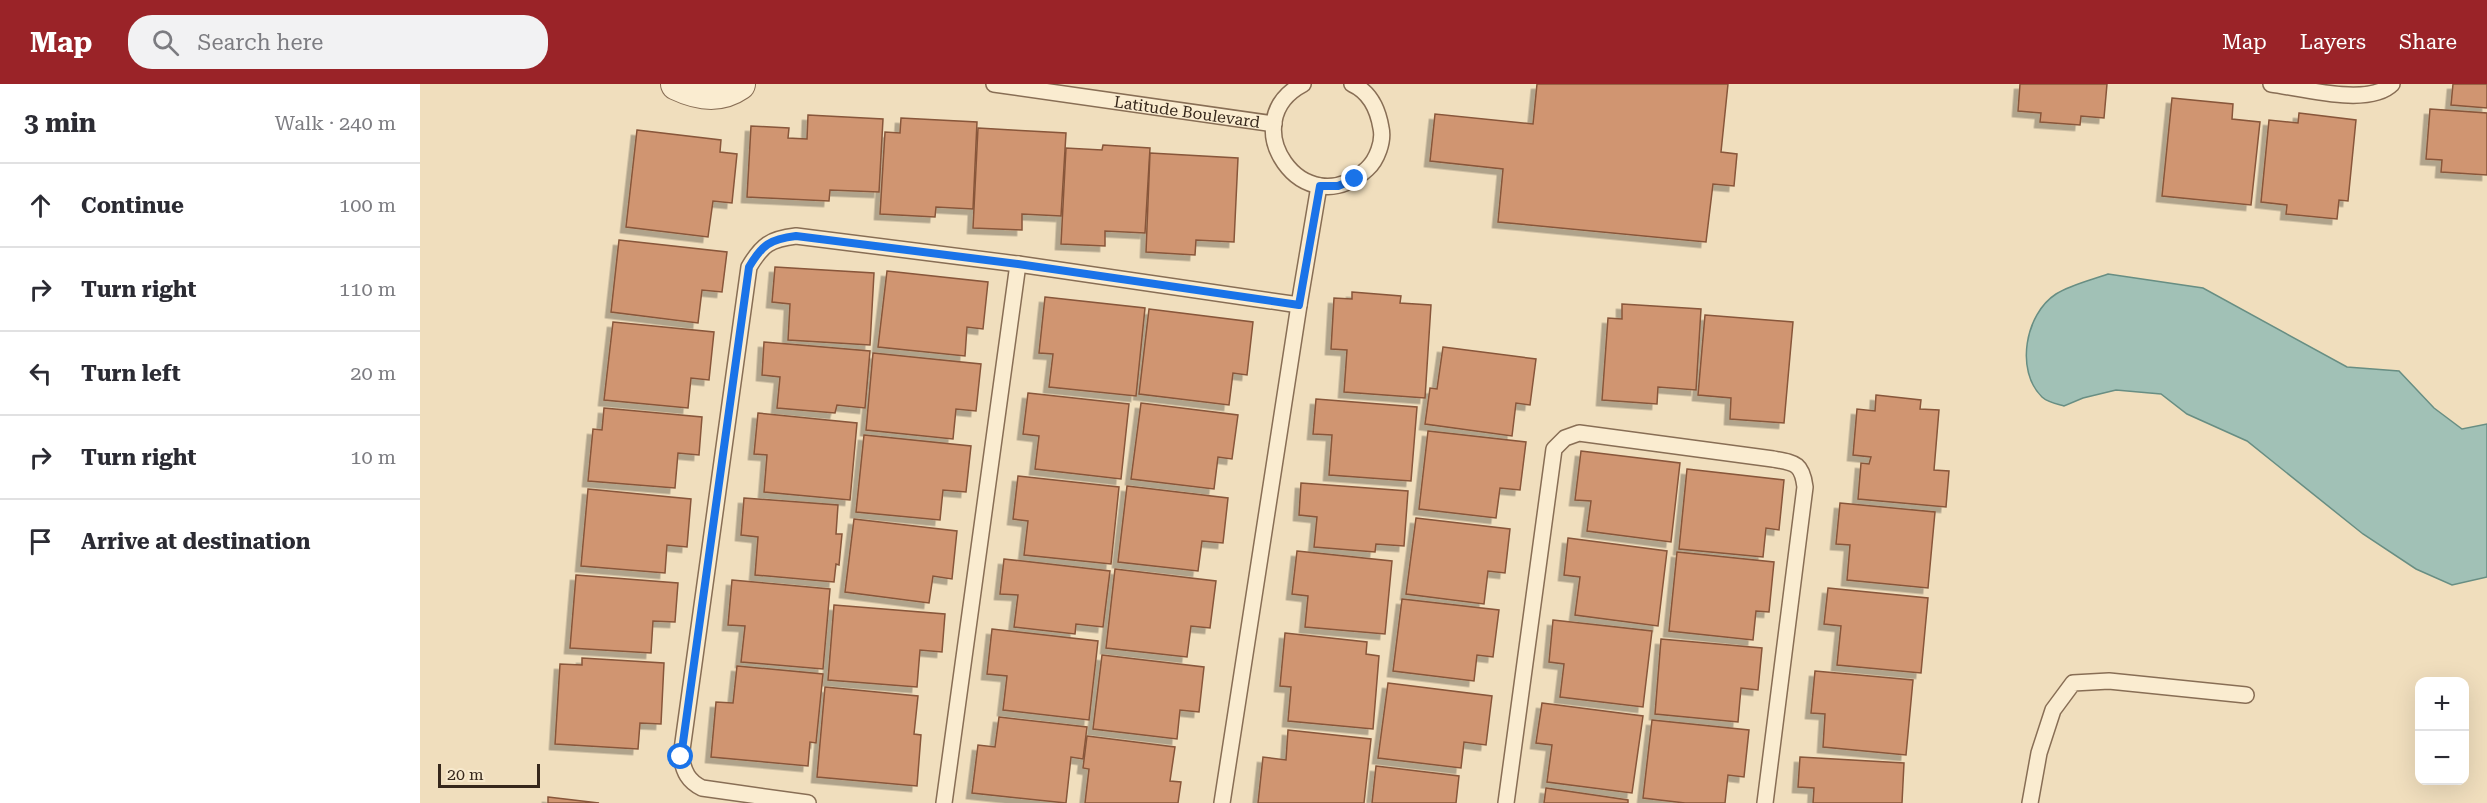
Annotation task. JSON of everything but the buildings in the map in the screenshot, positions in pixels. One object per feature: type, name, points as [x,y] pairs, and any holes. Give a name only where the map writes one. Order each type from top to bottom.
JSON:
[{"type":"street","points":[[677,84],[696,92],[715,93],[739,84]]},
{"type":"lane","name":"Latitude Boulevard","points":[[994,84],[1274,124]]},
{"type":"lane","points":[[1303,84],[1286,98],[1278,110],[1274,124],[1274,141],[1280,158],[1290,171],[1303,181],[1320,186],[1338,186],[1355,179],[1369,167],[1379,151],[1382,132],[1379,114],[1370,98],[1352,84]]},
{"type":"lane","points":[[2271,84],[2361,97],[2385,92],[2392,84]]},
{"type":"lane","points":[[1222,803],[1299,305],[1320,186]]},
{"type":"lane","points":[[808,803],[702,788],[693,783],[684,771],[681,757],[749,267],[758,251],[776,238],[796,236],[1018,264],[1299,305]]},
{"type":"lane","points":[[944,803],[1018,264]]},
{"type":"lane","points":[[1506,803],[1554,449],[1565,438],[1579,433],[1773,459],[1794,463],[1803,472],[1805,487],[1766,803]]},
{"type":"lane","points":[[2030,803],[2039,753],[2053,710],[2073,683],[2109,681],[2246,695]]},
{"type":"water","points":[[2108,274],[2203,288],[2347,367],[2399,371],[2434,408],[2462,429],[2487,424],[2487,577],[2452,585],[2416,569],[2363,534],[2247,441],[2187,414],[2161,394],[2116,390],[2083,398],[2064,406],[2044,399],[2028,373],[2026,358],[2027,343],[2037,315],[2045,303],[2056,294],[2074,285]]},
{"type":"route","points":[[681,757],[749,267],[758,251],[776,238],[796,236],[1018,264],[1299,305],[1320,186],[1338,186],[1355,179]]}]
